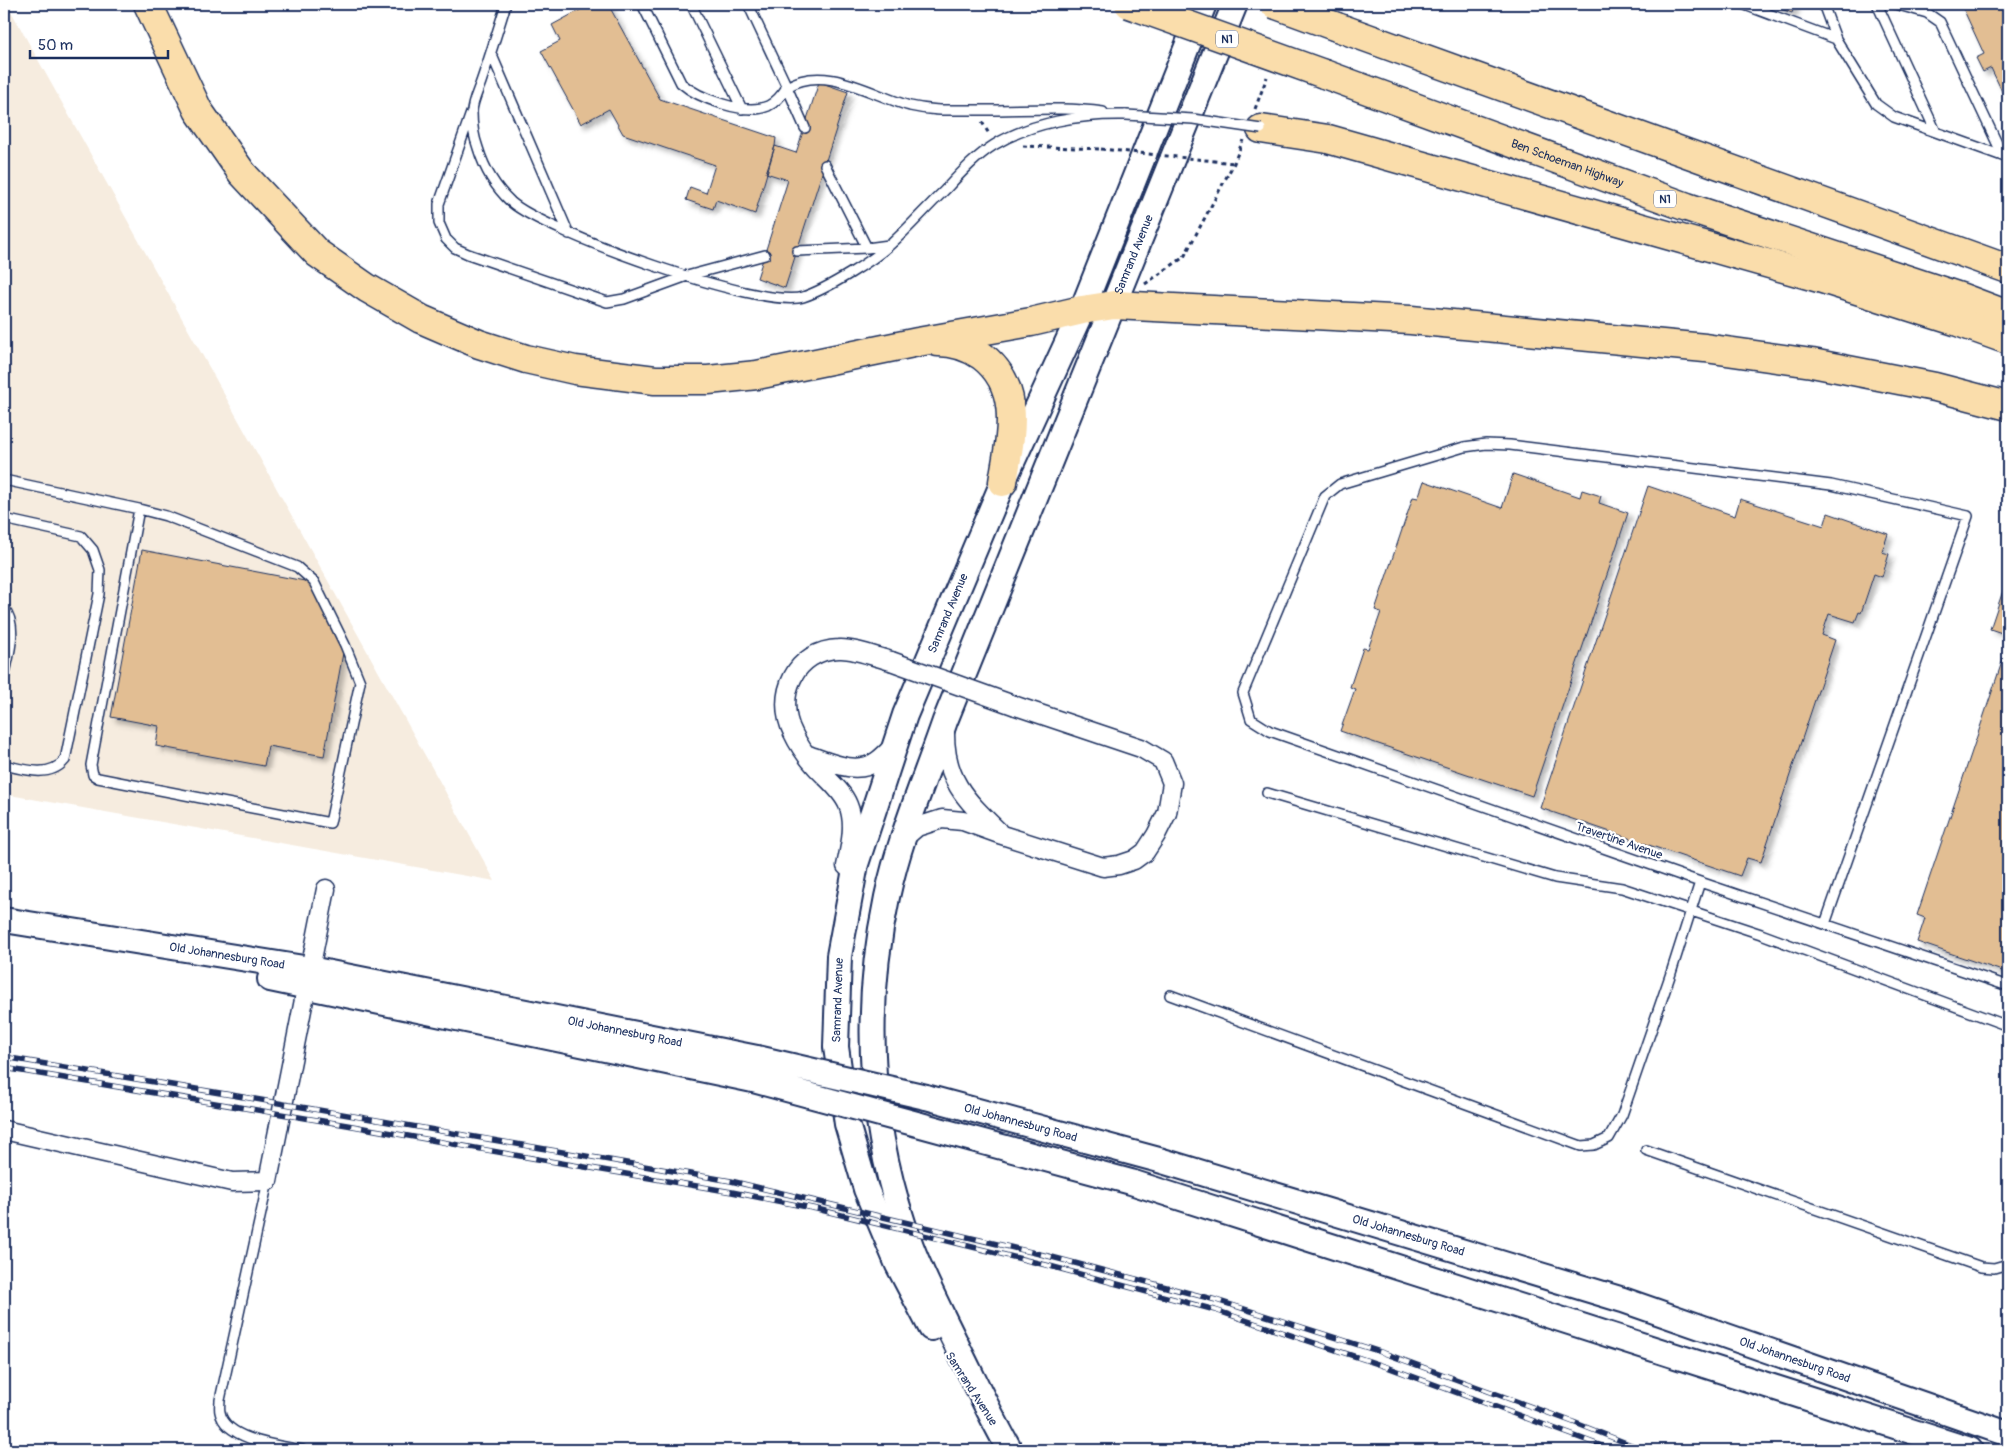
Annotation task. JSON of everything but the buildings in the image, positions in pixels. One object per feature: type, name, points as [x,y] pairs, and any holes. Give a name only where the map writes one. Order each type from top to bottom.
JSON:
[{"type":"highway","points":[[148,4],[198,110],[242,173],[317,252],[367,288],[422,319],[479,344],[526,359],[575,370],[655,380],[708,380],[757,375],[1114,305],[1411,320],[1705,348],[1812,363],[1935,387],[2008,406]]},
{"type":"highway","name":"Ben Schoeman Highway","points":[[1129,4],[1687,208],[1963,298],[2008,315]]},
{"type":"highway","points":[[1274,4],[2008,269]]},
{"type":"highway","points":[[1253,125],[1328,139],[1809,275],[1958,322],[2008,340]]},
{"type":"highway","points":[[918,342],[952,342],[974,351],[994,366],[1005,384],[1011,406],[1011,430],[1003,482]]},
{"type":"main road","name":"Samrand Avenue","points":[[1005,1442],[964,1382],[928,1321],[898,1265],[866,1190],[847,1124],[837,1062],[839,956],[856,864],[905,715],[1003,482],[1082,310],[1204,4]]},
{"type":"main road","name":"Samrand Avenue","points":[[1005,1442],[926,1283],[911,1245],[889,1178],[872,1070],[872,1025],[877,956],[887,896],[902,841],[945,721],[1025,519],[1114,305],[1235,4]]},
{"type":"main road","name":"Old Johannesburg Road","points":[[4,920],[309,978],[755,1069],[926,1097],[1159,1160],[1623,1300],[2008,1434]]},
{"type":"main road","name":"Old Johannesburg Road","points":[[4,934],[252,975],[309,978]]},
{"type":"main road","name":"Old Johannesburg Road","points":[[755,1069],[916,1124],[1131,1182],[1970,1450]]},
{"type":"street","points":[[839,956],[842,884],[850,846],[852,822],[849,806],[829,779],[815,766],[792,732],[786,709],[788,690],[794,674],[806,659],[820,651],[841,648],[891,661],[1141,748],[1163,761],[1172,783],[1167,813],[1145,852],[1134,860],[1119,865],[1103,867],[962,821],[942,818],[917,827],[902,841]]},
{"type":"street","points":[[945,721],[948,764],[954,780],[968,802],[1002,835]]},
{"type":"street","points":[[808,755],[835,765],[857,768],[876,762],[896,744]]},
{"type":"street","points":[[4,1130],[228,1182],[268,1181],[326,889]]},
{"type":"lane","points":[[506,4],[472,111],[439,204],[439,222],[446,239],[455,248],[607,302],[624,299],[686,276],[765,255]]},
{"type":"lane","points":[[642,4],[681,83],[697,94],[742,109],[767,106],[776,101],[787,87],[800,81],[826,79],[924,109],[944,111],[1072,110],[1253,125]]},
{"type":"lane","points":[[691,4],[742,109]]},
{"type":"lane","points":[[748,4],[805,128]]},
{"type":"lane","points":[[1742,4],[1836,38]]},
{"type":"lane","points":[[1823,4],[1836,38],[1876,104],[1894,117],[2006,157]]},
{"type":"lane","points":[[1877,4],[1936,132]]},
{"type":"lane","points":[[1895,4],[1927,13],[1940,22],[2006,157]]},
{"type":"lane","points":[[491,53],[569,234]]},
{"type":"lane","points":[[472,111],[478,149],[485,166],[497,186],[512,202],[526,212],[569,234],[686,276],[750,293],[782,299],[800,298],[832,283],[891,244],[973,162],[995,145],[1050,122],[1125,114]]},
{"type":"lane","points":[[825,165],[867,248]]},
{"type":"lane","points":[[797,251],[867,248],[891,244]]},
{"type":"lane","name":"Travertine Avenue","points":[[1825,924],[1968,516],[1831,485],[1510,445],[1486,444],[1464,447],[1340,484],[1325,496],[1243,693],[1250,719],[1270,731],[1700,882],[2008,986]]},
{"type":"lane","points":[[4,480],[139,509],[166,516],[297,567],[314,582],[345,645],[360,682],[330,823],[98,778],[93,775],[91,765],[139,509]]},
{"type":"lane","points":[[4,519],[80,536],[93,550],[100,570],[99,594],[65,760],[59,768],[48,771],[4,766]]},
{"type":"lane","points":[[4,608],[9,613],[12,628],[4,678]]},
{"type":"lane","points":[[1267,793],[1555,878],[1622,888],[1761,934],[2008,1026]]},
{"type":"lane","points":[[1170,995],[1581,1146],[1594,1145],[1609,1138],[1622,1115],[1700,882]]},
{"type":"lane","points":[[1646,1150],[1981,1267],[1994,1268],[2008,1264]]},
{"type":"lane","points":[[268,1181],[220,1400],[220,1412],[225,1423],[250,1439],[302,1450]]},
{"type":"path","points":[[1114,305],[1184,257],[1253,125],[1268,75]]},
{"type":"path","points":[[1101,149],[1234,163]]},
{"type":"shaded area","points":[[4,4],[7,4],[495,881],[4,794]]},
{"type":"railway","points":[[4,1057],[731,1181],[1048,1256],[1216,1300],[1384,1353],[1644,1450]]},
{"type":"railway","points":[[4,1068],[347,1125],[732,1192],[817,1209],[1046,1265],[1215,1310],[1387,1367],[1613,1450]]}]
